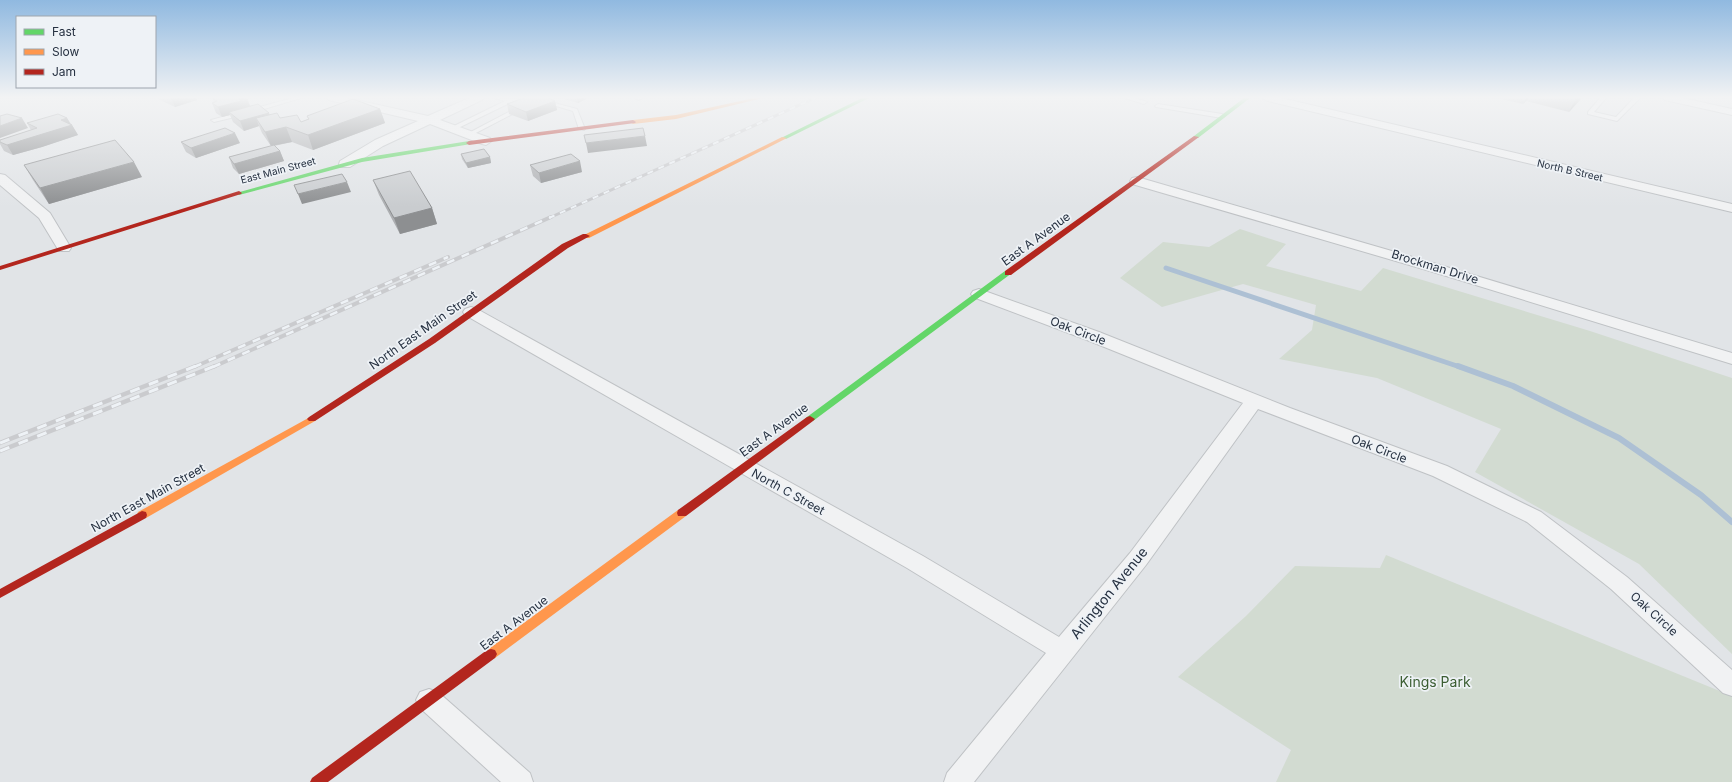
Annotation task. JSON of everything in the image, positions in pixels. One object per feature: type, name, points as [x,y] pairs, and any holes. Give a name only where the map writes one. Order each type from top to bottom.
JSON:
[{"type":"street","points":[[346,164],[379,143],[398,134]]},
{"type":"street","name":"East Main Street","points":[[0,268],[247,190],[346,164],[403,153],[538,134]]},
{"type":"street","name":"North East Main Street","points":[[0,594],[306,424],[432,342],[471,312],[565,246],[792,134]]},
{"type":"street","name":"East A Avenue","points":[[317,782],[1198,134]]},
{"type":"street","name":"North B Street","points":[[1422,134],[1732,208]]},
{"type":"street","points":[[468,135],[486,141]]},
{"type":"street","points":[[0,178],[44,216],[64,248]]},
{"type":"street","name":"Brockman Drive","points":[[1136,181],[1268,218],[1521,293],[1732,359]]},
{"type":"street","name":"Oak Circle","points":[[979,294],[1093,336],[1283,412],[1440,472],[1534,517],[1619,583],[1732,685]]},
{"type":"street","name":"North C Street","points":[[471,312],[915,562],[1062,651]]},
{"type":"street","name":"Arlington Avenue","points":[[957,782],[1138,559],[1256,400]]},
{"type":"street","points":[[429,700],[520,782]]},
{"type":"green space","points":[[1240,229],[1286,244],[1266,266],[1361,291],[1383,268],[1590,331],[1732,378],[1732,654],[1639,564],[1475,472],[1501,429],[1377,378],[1279,359],[1312,330],[1316,305],[1243,284],[1162,307],[1120,278],[1163,242],[1209,247]]},
{"type":"green space","name":"Kings Park","points":[[1386,555],[1732,696],[1732,782],[1276,782],[1291,750],[1178,677],[1246,616],[1295,566],[1380,568]]},
{"type":"building","points":[[17,134],[41,134],[7,145],[0,142],[0,140]]},
{"type":"building","points":[[205,134],[231,134],[191,148],[181,142]]},
{"type":"building","points":[[645,134],[645,136],[586,143],[584,135]]},
{"type":"building","points":[[115,140],[134,162],[40,188],[24,165]]},
{"type":"building","points":[[274,145],[280,151],[234,164],[229,157]]},
{"type":"building","points":[[484,149],[490,157],[466,163],[461,154]]},
{"type":"building","points":[[571,154],[580,161],[539,173],[530,165]]},
{"type":"building","points":[[410,171],[432,208],[394,218],[373,180]]},
{"type":"building","points":[[342,174],[347,182],[298,194],[294,185]]},
{"type":"waterway","points":[[1166,268],[1460,367]]},
{"type":"waterway","points":[[1458,366],[1513,386],[1619,438],[1701,495],[1732,522]]},
{"type":"railway","points":[[549,218],[734,134]]},
{"type":"railway","points":[[213,367],[551,217]]},
{"type":"railway","points":[[194,367],[448,257]]},
{"type":"railway","points":[[0,443],[196,366]]},
{"type":"railway","points":[[0,451],[215,366]]},
{"type":"traffic: fast","points":[[784,138],[791,134]]},
{"type":"traffic: fast","points":[[1196,137],[1199,134]]},
{"type":"traffic: fast","points":[[239,193],[362,160],[469,143]]},
{"type":"traffic: fast","points":[[810,419],[1008,273]]},
{"type":"traffic: slow","points":[[586,236],[784,138]]},
{"type":"traffic: slow","points":[[142,515],[312,419]]},
{"type":"traffic: slow","points":[[491,654],[682,513]]},
{"type":"traffic: jam","points":[[469,143],[535,134]]},
{"type":"traffic: jam","points":[[1008,273],[1196,137]]},
{"type":"traffic: jam","points":[[0,268],[239,193]]},
{"type":"traffic: jam","points":[[312,419],[432,341],[565,246],[586,236]]},
{"type":"traffic: jam","points":[[682,513],[810,419]]},
{"type":"traffic: jam","points":[[0,594],[142,515]]},
{"type":"traffic: jam","points":[[317,782],[491,654]]}]
